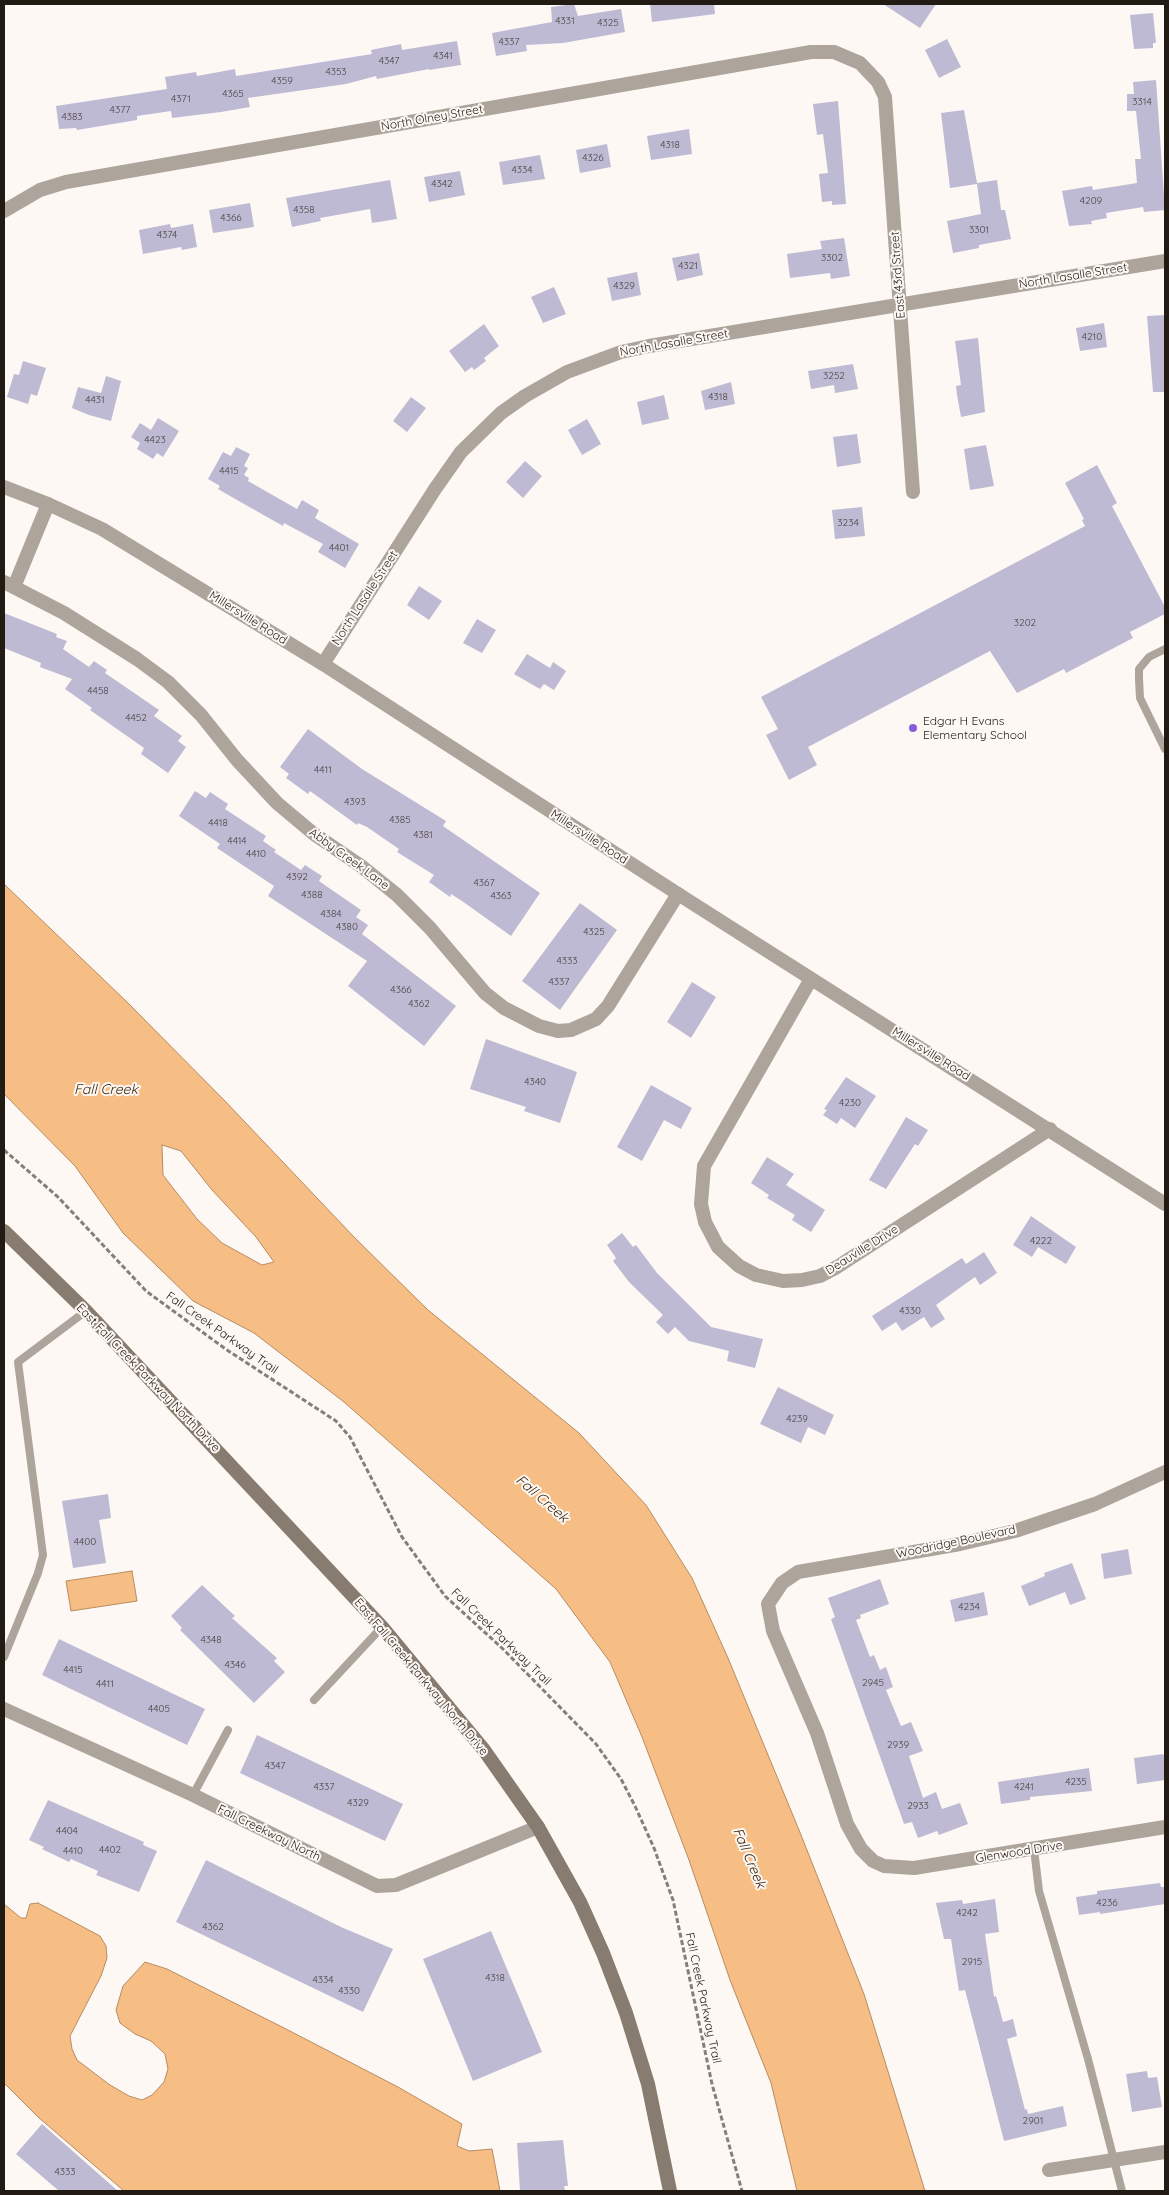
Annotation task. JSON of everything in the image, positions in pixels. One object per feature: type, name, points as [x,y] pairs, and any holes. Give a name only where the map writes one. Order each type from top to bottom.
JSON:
[{"type":"main road","name":"East Fall Creek Parkway North Drive","points":[[4,1231],[86,1311],[382,1627],[484,1750],[538,1827],[580,1902],[603,1953],[622,2005],[648,2084],[670,2191]]},
{"type":"street","name":"North Olney Street","points":[[4,211],[40,190],[66,182],[801,54],[834,52],[850,57],[863,66]]},
{"type":"street","name":"East 43rd Street","points":[[863,66],[878,82],[886,107],[913,492]]},
{"type":"street","name":"North Lasalle Street","points":[[323,664],[450,466],[494,419],[525,396],[584,365],[626,351],[1165,261]]},
{"type":"street","name":"Millersville Road","points":[[4,487],[48,504],[102,529],[323,664],[678,894],[1050,1129],[1165,1204]]},
{"type":"street","name":"Abby Creek Lane","points":[[48,504],[9,584],[64,613],[137,659],[168,682],[201,715],[237,760],[277,803],[314,834],[361,866],[397,895],[430,928],[485,993],[504,1008],[539,1026],[565,1031],[584,1026],[596,1019],[608,1006],[678,894]]},
{"type":"street","name":"Deauville Drive","points":[[811,979],[704,1166],[701,1204],[705,1222],[718,1247],[739,1266],[756,1275],[783,1281],[802,1280],[820,1276],[837,1267],[1050,1129]]},
{"type":"street","name":"Woodridge Boulevard","points":[[874,1861],[861,1849],[847,1824],[817,1733],[773,1631],[768,1604],[782,1583],[798,1572],[960,1544],[1015,1531],[1095,1504],[1165,1472]]},
{"type":"street","name":"Fall Creekway North","points":[[4,1709],[193,1795],[383,1887],[396,1885],[538,1827]]},
{"type":"street","name":"Glenwood Drive","points":[[874,1861],[884,1866],[914,1868],[1165,1827]]},
{"type":"street","points":[[1049,2170],[1165,2152]]},
{"type":"lane","points":[[1165,649],[1149,657],[1140,669],[1139,674],[1140,698],[1165,749]]},
{"type":"lane","points":[[4,1657],[38,1573],[43,1555],[18,1362],[86,1311]]},
{"type":"lane","points":[[314,1700],[382,1627]]},
{"type":"lane","points":[[193,1795],[228,1730]]},
{"type":"lane","points":[[1034,1849],[1039,1891],[1071,1996],[1122,2191]]},
{"type":"path","name":"Fall Creek Parkway Trail","points":[[4,1150],[58,1196],[146,1291],[227,1350],[336,1421],[350,1437],[402,1537],[445,1596],[503,1649],[601,1751],[621,1779],[654,1848],[673,1900],[712,2084],[742,2191]]},
{"type":"water","name":"Fall Creek","points":[[4,884],[127,1002],[225,1101],[355,1238],[428,1310],[579,1433],[646,1505],[692,1578],[728,1658],[799,1830],[864,1994],[925,2191],[797,2191],[771,2083],[730,1980],[689,1860],[642,1737],[610,1662],[556,1589],[344,1402],[254,1333],[193,1301],[123,1233],[75,1166],[4,1094]],"holes":[[[162,1145],[181,1151],[212,1190],[256,1237],[274,1262],[262,1265],[222,1243],[197,1219],[163,1175]]]},
{"type":"water","points":[[132,1571],[137,1601],[71,1611],[66,1581]]},
{"type":"water","points":[[38,1903],[100,1936],[106,1946],[107,1958],[101,1976],[70,2036],[72,2049],[77,2060],[110,2085],[129,2096],[142,2100],[152,2095],[164,2082],[168,2069],[165,2054],[151,2041],[135,2034],[120,2023],[116,2010],[123,1986],[145,1962],[167,1969],[288,2030],[398,2087],[462,2124],[457,2146],[469,2151],[492,2149],[500,2191],[124,2191],[38,2117],[4,2083],[4,1904],[21,1918],[26,1918],[30,1904]]},
{"type":"building","points":[[574,4],[578,16],[621,9],[625,32],[563,43],[526,45],[527,51],[496,56],[492,33],[552,22],[551,7]]},
{"type":"building","points":[[650,4],[714,4],[715,14],[652,22]]},
{"type":"building","points":[[883,4],[936,4],[920,28]]},
{"type":"building","points":[[1153,13],[1156,43],[1153,43],[1153,48],[1134,49],[1130,15]]},
{"type":"building","points":[[947,39],[961,67],[939,78],[925,50]]},
{"type":"building","points":[[457,41],[461,65],[377,79],[376,76],[346,84],[248,98],[250,107],[221,112],[172,118],[171,111],[137,116],[137,120],[77,130],[76,128],[59,129],[56,106],[167,89],[165,77],[196,72],[197,76],[235,69],[236,76],[372,54],[371,50],[401,44],[402,50]]},
{"type":"building","points":[[1156,80],[1165,210],[1144,212],[1143,207],[1106,213],[1107,218],[1091,221],[1092,224],[1069,226],[1062,191],[1092,186],[1093,190],[1137,183],[1135,159],[1141,159],[1136,111],[1127,111],[1127,94],[1134,94],[1133,82]]},
{"type":"building","points":[[838,101],[846,204],[832,205],[832,201],[822,202],[819,174],[828,173],[823,134],[817,135],[813,104]]},
{"type":"building","points":[[964,110],[977,183],[997,180],[1001,210],[1005,210],[1011,239],[979,245],[979,248],[953,253],[947,221],[981,214],[977,184],[950,188],[941,113]]},
{"type":"building","points":[[689,129],[692,154],[651,160],[647,136]]},
{"type":"building","points":[[607,144],[611,167],[580,173],[576,150]]},
{"type":"building","points":[[540,155],[545,179],[503,185],[499,162]]},
{"type":"building","points":[[460,171],[465,195],[429,202],[424,177]]},
{"type":"building","points":[[390,180],[397,219],[372,223],[370,209],[320,218],[321,221],[292,227],[286,198]]},
{"type":"building","points":[[250,203],[254,227],[213,233],[209,210]]},
{"type":"building","points":[[170,224],[171,228],[193,224],[197,247],[182,250],[181,247],[143,254],[139,230]]},
{"type":"building","points":[[844,238],[850,276],[831,279],[830,273],[790,278],[787,254],[822,249],[820,241]]},
{"type":"building","points":[[699,253],[703,275],[677,281],[672,258]]},
{"type":"building","points":[[637,272],[641,295],[612,301],[607,278]]},
{"type":"building","points":[[554,287],[566,314],[543,323],[531,297]]},
{"type":"building","points":[[1165,315],[1165,392],[1153,392],[1147,316]]},
{"type":"building","points":[[1104,323],[1107,347],[1080,351],[1076,328]]},
{"type":"building","points":[[484,324],[499,346],[484,358],[486,361],[474,370],[472,367],[465,372],[449,351]]},
{"type":"building","points":[[978,338],[985,412],[961,417],[956,386],[961,385],[955,341]]},
{"type":"building","points":[[23,361],[46,368],[37,396],[31,394],[28,404],[7,397],[14,374],[19,375]]},
{"type":"building","points":[[853,364],[858,389],[835,393],[834,385],[811,389],[808,371]]},
{"type":"building","points":[[106,376],[121,381],[111,421],[72,408],[78,387],[101,393]]},
{"type":"building","points":[[731,382],[735,404],[705,410],[701,391]]},
{"type":"building","points":[[664,395],[669,419],[642,425],[637,402]]},
{"type":"building","points":[[411,397],[426,408],[407,432],[393,421]]},
{"type":"building","points":[[158,418],[179,431],[163,457],[157,453],[153,459],[137,449],[140,443],[131,437],[140,423],[151,430]]},
{"type":"building","points":[[587,419],[601,444],[582,455],[568,430]]},
{"type":"building","points":[[857,434],[861,463],[837,467],[833,437]]},
{"type":"building","points":[[986,445],[994,486],[970,490],[964,449]]},
{"type":"building","points":[[236,447],[250,454],[244,466],[248,468],[244,475],[249,478],[248,481],[297,509],[302,500],[319,510],[315,518],[359,544],[345,568],[318,552],[323,544],[284,523],[283,526],[237,500],[218,489],[220,486],[208,479],[223,452],[231,456]]},
{"type":"building","points":[[525,461],[542,476],[523,498],[506,482]]},
{"type":"building","points":[[1097,465],[1117,503],[1112,506],[1165,607],[1165,614],[1130,632],[1133,638],[1066,673],[1064,669],[1017,693],[990,651],[808,747],[817,765],[789,780],[766,735],[778,729],[761,697],[1085,526],[1082,520],[1084,519],[1065,483]]},
{"type":"building","points":[[862,507],[865,536],[835,539],[832,510]]},
{"type":"building","points":[[419,586],[442,601],[429,620],[407,605]]},
{"type":"building","points":[[4,613],[57,634],[56,637],[67,641],[63,649],[89,667],[94,661],[107,670],[105,673],[159,710],[154,716],[182,736],[178,741],[186,747],[168,773],[141,754],[144,748],[90,710],[92,708],[65,689],[72,679],[40,667],[41,663],[4,648]]},
{"type":"building","points":[[477,619],[496,630],[482,653],[463,643]]},
{"type":"building","points":[[527,654],[550,668],[553,662],[566,671],[554,690],[544,684],[540,689],[514,674]]},
{"type":"building","points":[[308,729],[362,769],[446,821],[443,826],[540,893],[511,936],[462,901],[451,894],[450,897],[429,882],[434,875],[397,852],[399,849],[367,827],[358,823],[357,825],[310,791],[308,794],[286,778],[289,774],[280,767]]},
{"type":"building","points":[[195,791],[206,798],[210,792],[228,804],[225,809],[266,836],[263,841],[276,850],[274,852],[301,870],[305,865],[322,876],[319,881],[361,910],[356,917],[368,925],[362,934],[456,1006],[424,1046],[348,986],[367,961],[268,896],[274,886],[217,848],[220,844],[179,816]]},
{"type":"building","points":[[580,903],[617,930],[560,1010],[522,981]]},
{"type":"building","points":[[692,982],[716,997],[691,1038],[667,1022]]},
{"type":"building","points":[[486,1039],[577,1072],[560,1123],[524,1111],[526,1107],[470,1089]]},
{"type":"building","points":[[846,1077],[876,1096],[855,1128],[841,1118],[837,1124],[823,1115],[827,1110],[824,1109]]},
{"type":"building","points":[[651,1085],[692,1108],[681,1129],[664,1120],[642,1161],[617,1147]]},
{"type":"building","points":[[906,1117],[928,1130],[918,1146],[915,1144],[886,1189],[869,1180]]},
{"type":"building","points":[[767,1157],[794,1174],[786,1185],[825,1210],[811,1232],[792,1220],[795,1215],[767,1198],[769,1195],[751,1183]]},
{"type":"building","points":[[1031,1216],[1076,1247],[1066,1264],[1038,1247],[1032,1257],[1013,1245]]},
{"type":"building","points":[[622,1233],[633,1247],[636,1245],[657,1273],[711,1327],[763,1339],[755,1368],[727,1361],[729,1351],[689,1341],[675,1327],[668,1334],[656,1322],[663,1315],[629,1282],[613,1261],[616,1258],[607,1245]]},
{"type":"building","points":[[984,1252],[997,1273],[980,1285],[975,1277],[936,1305],[945,1319],[931,1328],[924,1317],[902,1331],[896,1322],[882,1331],[872,1316],[962,1258],[966,1264]]},
{"type":"building","points":[[778,1387],[834,1415],[825,1435],[808,1427],[801,1443],[760,1424]]},
{"type":"building","points":[[108,1494],[111,1518],[99,1520],[106,1563],[73,1568],[62,1501]]},
{"type":"building","points":[[1128,1549],[1132,1574],[1104,1579],[1101,1554]]},
{"type":"building","points":[[1072,1563],[1086,1599],[1070,1605],[1065,1592],[1029,1606],[1021,1586],[1045,1576],[1044,1573]]},
{"type":"building","points":[[880,1579],[889,1604],[860,1615],[861,1618],[856,1620],[870,1657],[874,1655],[880,1670],[886,1667],[893,1687],[886,1690],[901,1726],[911,1722],[923,1751],[909,1756],[923,1798],[936,1792],[942,1809],[960,1803],[968,1824],[939,1835],[937,1831],[918,1838],[912,1822],[904,1824],[831,1619],[835,1617],[828,1598]]},
{"type":"building","points":[[202,1585],[235,1616],[232,1618],[277,1658],[274,1661],[285,1672],[254,1703],[180,1630],[182,1628],[171,1616]]},
{"type":"building","points":[[984,1592],[988,1615],[955,1622],[950,1600]]},
{"type":"building","points":[[59,1639],[205,1709],[187,1745],[42,1675]]},
{"type":"building","points":[[257,1735],[403,1804],[385,1841],[240,1773]]},
{"type":"building","points":[[1163,1754],[1165,1758],[1165,1780],[1137,1784],[1134,1758]]},
{"type":"building","points":[[1089,1768],[1092,1791],[1030,1797],[1030,1800],[1001,1804],[998,1782]]},
{"type":"building","points":[[48,1800],[144,1842],[143,1845],[157,1851],[139,1892],[96,1875],[98,1871],[71,1859],[69,1862],[42,1849],[44,1847],[29,1840]]},
{"type":"building","points":[[206,1860],[341,1927],[393,1949],[363,2012],[176,1922]]},
{"type":"building","points":[[1160,1883],[1161,1887],[1165,1887],[1165,1904],[1100,1914],[1100,1912],[1079,1915],[1076,1897],[1097,1894],[1097,1891]]},
{"type":"building","points":[[995,1899],[999,1932],[985,1934],[994,1997],[996,1996],[1003,2022],[1013,2019],[1017,2036],[1007,2039],[1025,2110],[1027,2109],[1028,2114],[1063,2106],[1067,2126],[1004,2141],[965,1990],[959,1991],[951,1939],[944,1939],[936,1903],[962,1900],[963,1904]]},
{"type":"building","points":[[491,1931],[542,2052],[473,2081],[423,1959]]},
{"type":"building","points":[[1147,2071],[1148,2078],[1157,2077],[1162,2107],[1132,2112],[1126,2074]]},
{"type":"building","points":[[42,2124],[118,2191],[59,2191],[16,2154]]},
{"type":"building","points":[[563,2140],[568,2186],[564,2186],[565,2191],[520,2191],[517,2143]]},
{"type":"place","name":"Edgar H Evans Elementary School","points":[[913,728]]}]
